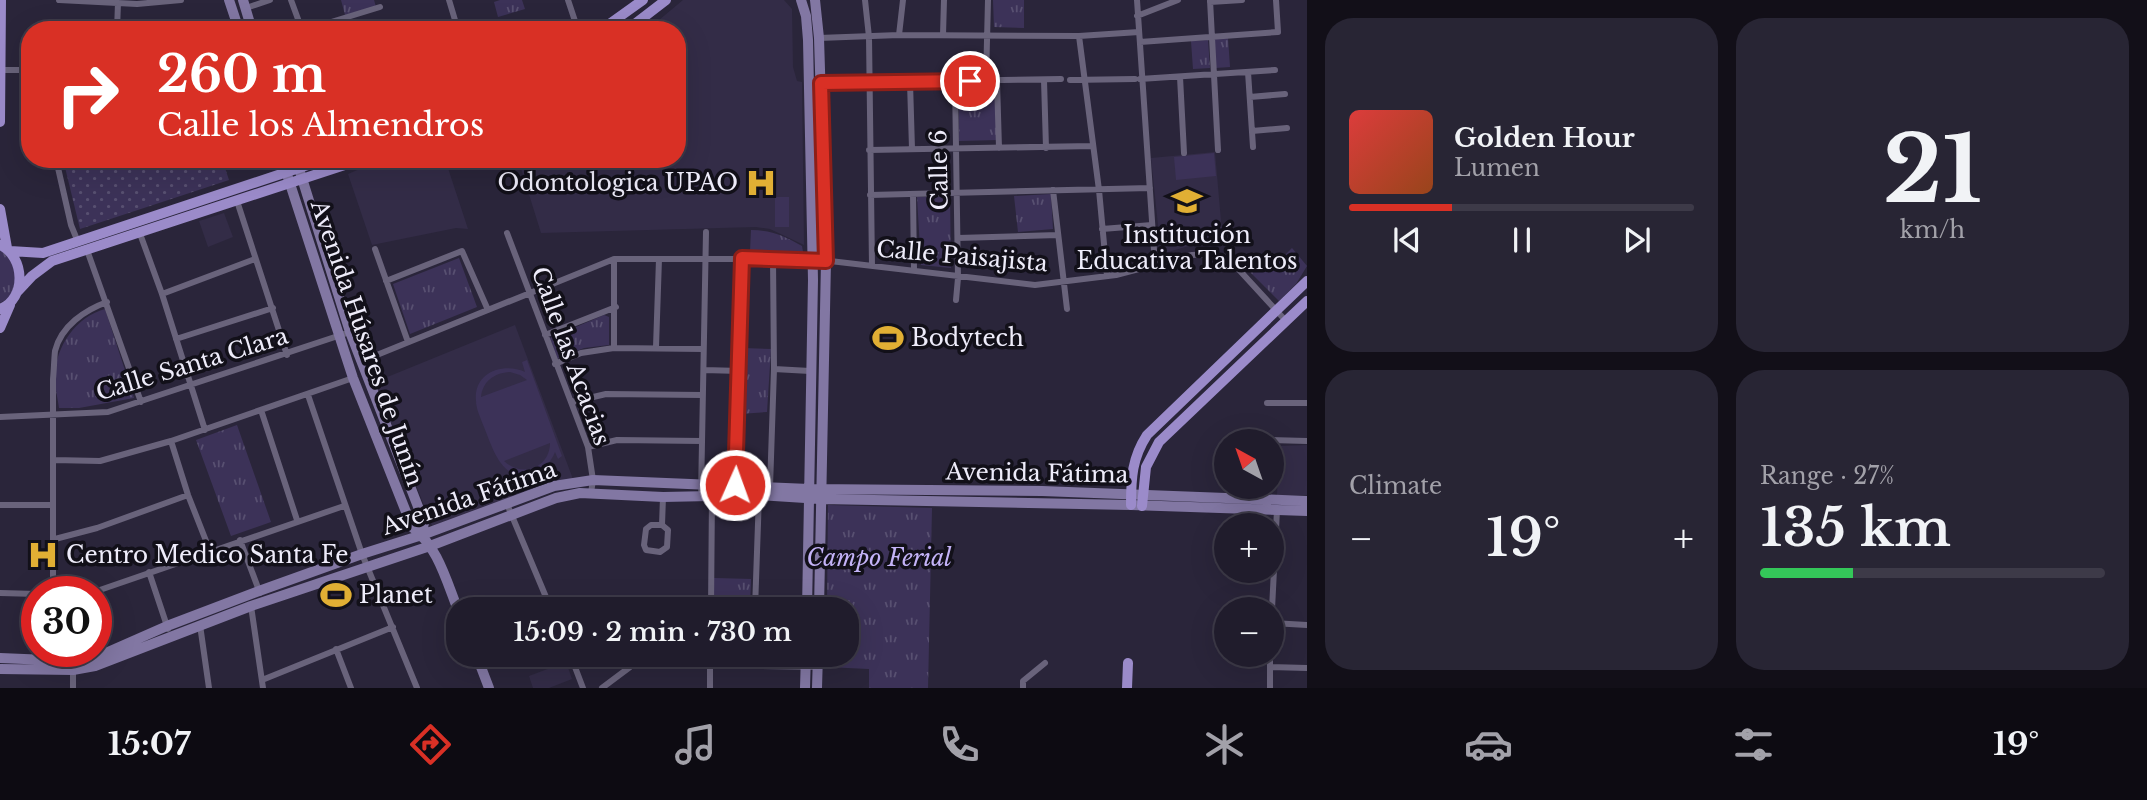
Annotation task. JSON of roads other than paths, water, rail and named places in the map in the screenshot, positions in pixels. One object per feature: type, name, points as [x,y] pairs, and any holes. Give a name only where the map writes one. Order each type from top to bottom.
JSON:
[{"type":"main road","points":[[0,122],[7,70],[1,0]]},
{"type":"main road","points":[[229,0],[236,21]]},
{"type":"main road","points":[[614,21],[643,0]]},
{"type":"main road","points":[[639,21],[666,0]]},
{"type":"main road","points":[[802,0],[807,28],[813,259],[810,453],[815,494],[819,597]]},
{"type":"main road","points":[[808,597],[815,494],[821,454],[826,261],[820,38],[815,0]]},
{"type":"main road","points":[[244,4],[249,21]]},
{"type":"main road","name":"Avenida Húsares de Junín","points":[[285,168],[344,334],[362,361],[424,522],[422,535]]},
{"type":"main road","points":[[138,228],[237,201],[289,178],[299,169]]},
{"type":"main road","name":"Avenida Húsares de Junín","points":[[299,169],[354,378],[412,527],[435,551],[453,597]]},
{"type":"main road","points":[[0,328],[18,291],[42,267],[52,261],[83,246],[289,178]]},
{"type":"main road","points":[[0,209],[6,248],[17,264],[18,291]]},
{"type":"main road","points":[[6,248],[43,253],[83,246]]},
{"type":"main road","points":[[813,280],[816,283],[817,299],[825,303]]},
{"type":"main road","points":[[1137,500],[1131,478],[1139,447],[1147,435],[1307,281]]},
{"type":"main road","points":[[1137,500],[1152,453],[1177,423],[1307,301]]},
{"type":"main road","points":[[0,309],[11,302]]},
{"type":"main road","points":[[812,320],[819,316],[824,322]]},
{"type":"main road","points":[[374,431],[387,426]]},
{"type":"main road","points":[[810,453],[813,457],[821,454]]},
{"type":"main road","name":"Avenida Fátima","points":[[112,660],[251,606],[430,546],[554,486],[593,481],[759,495],[933,490],[1042,491],[1137,500]]},
{"type":"main road","name":"Avenida Fátima","points":[[112,650],[167,626],[362,554],[509,509],[555,498],[591,493],[663,497],[735,485],[770,486],[815,494]]},
{"type":"main road","name":"Avenida Fátima","points":[[933,490],[1041,503],[1137,500],[1277,505],[1307,511]]},
{"type":"main road","points":[[1041,503],[1042,491]]},
{"type":"main road","name":"Avenida Fátima","points":[[1277,505],[1307,501]]},
{"type":"main road","name":"Avenida Fátima","points":[[0,658],[21,660]]},
{"type":"main road","points":[[1127,688],[1128,663]]},
{"type":"main road","name":"Avenida Fátima","points":[[0,669],[36,667]]},
{"type":"main road","points":[[481,667],[489,688]]},
{"type":"main road","points":[[805,688],[806,667]]},
{"type":"main road","points":[[817,688],[818,667]]},
{"type":"street","points":[[59,0],[118,3],[181,0]]},
{"type":"street","points":[[244,4],[270,0]]},
{"type":"street","points":[[291,0],[299,21]]},
{"type":"street","points":[[449,0],[455,21]]},
{"type":"street","points":[[568,0],[575,21]]},
{"type":"street","points":[[865,0],[869,37],[872,266]]},
{"type":"street","points":[[899,35],[903,0]]},
{"type":"street","points":[[943,35],[944,0]]},
{"type":"street","points":[[986,81],[988,0]]},
{"type":"street","points":[[1137,0],[1140,42],[1138,79],[1155,265]]},
{"type":"street","points":[[1138,16],[1178,0]]},
{"type":"street","points":[[1218,150],[1210,1],[1241,0]]},
{"type":"street","points":[[1140,42],[1278,32],[1276,0]]},
{"type":"street","points":[[117,21],[118,3]]},
{"type":"street","points":[[333,21],[380,7]]},
{"type":"street","points":[[820,38],[899,35],[1079,36],[1139,32]]},
{"type":"street","points":[[1079,36],[1107,276]]},
{"type":"street","points":[[1070,80],[1180,77],[1275,70]]},
{"type":"street","points":[[1248,72],[1253,147]]},
{"type":"street","points":[[1180,77],[1184,153]]},
{"type":"street","points":[[808,84],[1061,79]]},
{"type":"street","points":[[1044,80],[1046,148]]},
{"type":"street","points":[[997,81],[999,148]]},
{"type":"street","points":[[911,82],[912,149]]},
{"type":"street","name":"Calle 6","points":[[955,82],[958,238],[956,300]]},
{"type":"street","points":[[1250,97],[1285,94]]},
{"type":"street","points":[[1252,131],[1287,128]]},
{"type":"street","points":[[869,150],[1093,146]]},
{"type":"street","points":[[58,168],[71,225],[107,302],[141,401]]},
{"type":"street","points":[[870,195],[1150,188]]},
{"type":"street","points":[[1053,190],[1067,309]]},
{"type":"street","points":[[914,194],[914,270]]},
{"type":"street","points":[[237,201],[287,355]]},
{"type":"street","points":[[1102,229],[1152,225]]},
{"type":"street","points":[[138,228],[205,430]]},
{"type":"street","points":[[706,232],[702,441],[707,490],[711,597]]},
{"type":"street","name":"Calle las Acacias","points":[[508,233],[588,447],[593,481],[591,493]]},
{"type":"street","points":[[958,238],[1058,235]]},
{"type":"street","points":[[376,249],[408,342]]},
{"type":"street","points":[[387,281],[462,251],[488,310]]},
{"type":"street","name":"Calle Paisajista","points":[[614,259],[813,259],[1035,285],[1107,276],[1192,255],[1210,254],[1225,257],[1286,321]]},
{"type":"street","points":[[735,485],[742,258]]},
{"type":"street","points":[[162,294],[256,259]]},
{"type":"street","points":[[362,361],[614,259],[614,348]]},
{"type":"street","points":[[656,347],[659,259]]},
{"type":"street","points":[[770,486],[774,369],[773,259]]},
{"type":"street","points":[[54,576],[53,379],[56,349],[69,326],[86,311],[107,302]]},
{"type":"street","points":[[545,335],[616,307]]},
{"type":"street","points":[[176,339],[273,309]]},
{"type":"street","name":"Calle Santa Clara","points":[[0,417],[108,412],[344,334]]},
{"type":"street","points":[[555,364],[581,353],[614,348],[704,349]]},
{"type":"street","points":[[774,369],[810,371]]},
{"type":"street","points":[[704,370],[740,371]]},
{"type":"street","points":[[54,460],[100,461],[205,430],[354,378]]},
{"type":"street","points":[[572,402],[606,394],[702,396]]},
{"type":"street","points":[[308,395],[344,506],[417,688]]},
{"type":"street","points":[[1266,403],[1307,403]]},
{"type":"street","points":[[261,410],[297,520]]},
{"type":"street","points":[[1168,414],[1177,423]]},
{"type":"street","points":[[588,447],[617,440],[702,441]]},
{"type":"street","points":[[1284,440],[1307,441]]},
{"type":"street","points":[[171,441],[210,551]]},
{"type":"street","points":[[55,539],[97,528],[188,495]]},
{"type":"street","points":[[755,597],[759,495]]},
{"type":"street","points":[[662,525],[663,497]]},
{"type":"street","points":[[0,505],[53,505]]},
{"type":"street","points":[[1273,597],[1277,505]]},
{"type":"street","points":[[112,585],[344,506]]},
{"type":"street","points":[[509,509],[546,597]]},
{"type":"street","points":[[651,525],[662,525],[668,530],[666,549],[660,552],[646,550],[646,529],[651,525]]},
{"type":"street","points":[[240,540],[264,602]]},
{"type":"street","points":[[149,572],[172,637]]},
{"type":"street","points":[[0,593],[21,594]]},
{"type":"street","points":[[251,606],[263,688]]},
{"type":"street","points":[[1284,624],[1307,625]]},
{"type":"street","points":[[200,625],[209,688]]},
{"type":"street","points":[[262,680],[393,627]]},
{"type":"street","points":[[336,649],[351,688]]},
{"type":"street","points":[[1023,688],[1023,681],[1045,663]]},
{"type":"street","points":[[73,667],[73,688]]},
{"type":"street","points":[[575,667],[583,688]]},
{"type":"street","points":[[602,688],[630,667]]},
{"type":"street","points":[[710,667],[710,688]]},
{"type":"street","points":[[1270,688],[1270,667],[1307,668]]},
{"type":"place","name":"Odontologica UPAO","points":[[761,183]]},
{"type":"place","name":"Institución Educativa Talentos","points":[[1187,201]]},
{"type":"place","name":"Bodytech","points":[[888,338]]},
{"type":"place","name":"Centro Medico Santa Fe","points":[[43,555]]},
{"type":"place","name":"Planet","points":[[336,595]]},
{"type":"park label","name":"Campo Ferial","points":[[879,558]]}]
